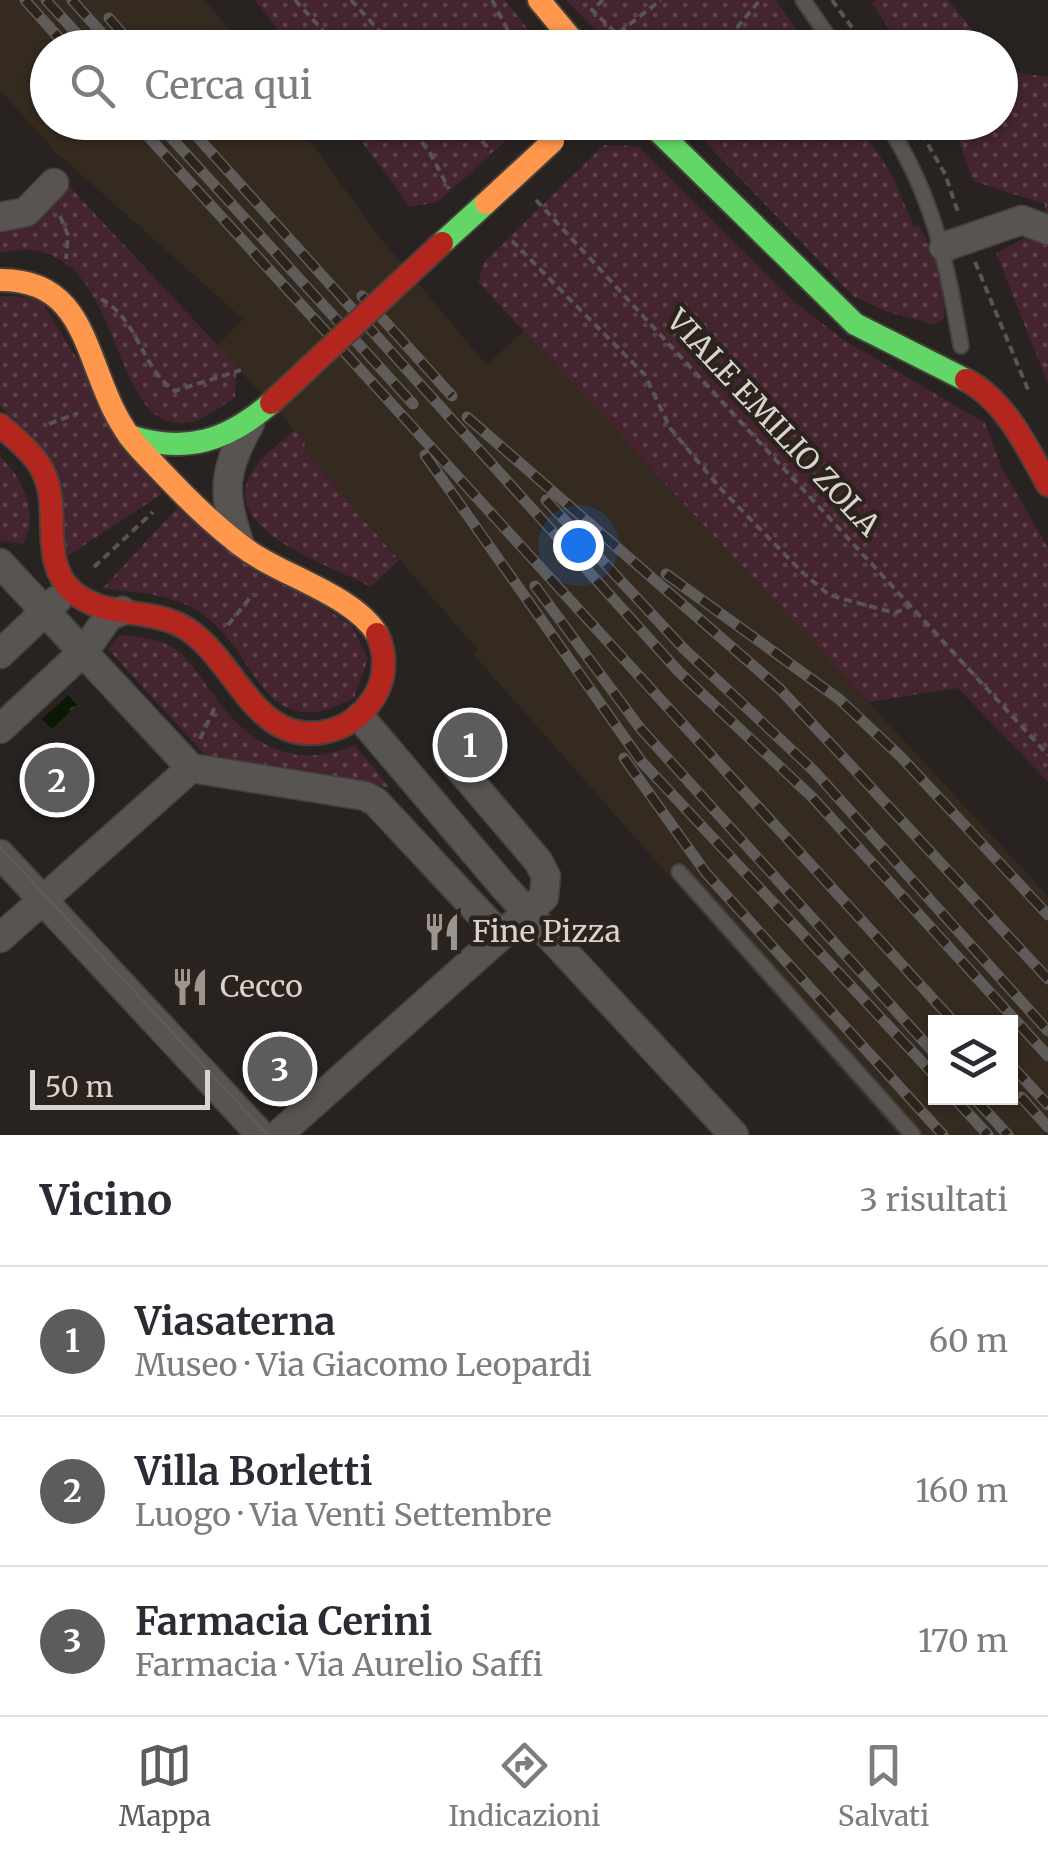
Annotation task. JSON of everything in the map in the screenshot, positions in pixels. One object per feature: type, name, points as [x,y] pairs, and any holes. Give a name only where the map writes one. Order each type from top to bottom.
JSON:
[{"type":"street","points":[[539,0],[565,30]]},
{"type":"street","points":[[242,548],[225,493],[236,448],[261,412],[553,140]]},
{"type":"street","points":[[667,140],[855,324],[966,377],[994,398],[1024,441]]},
{"type":"street","points":[[0,218],[26,212],[53,193]]},
{"type":"street","points":[[944,248],[1022,220],[1048,230]]},
{"type":"street","points":[[0,280],[30,279],[58,292],[76,321],[107,404],[129,436],[177,490],[271,569],[362,614],[375,628],[382,643],[382,677],[360,717],[318,734],[280,728],[247,701],[207,645],[190,630],[170,619],[99,606],[78,581],[56,567],[46,478],[30,454],[0,425]]},
{"type":"street","points":[[814,286],[876,320],[961,346],[987,362],[1048,485]]},
{"type":"street","points":[[129,436],[177,449],[218,438],[261,412]]},
{"type":"street","points":[[3,574],[46,611],[194,757],[365,796],[376,802],[500,935]]},
{"type":"street","points":[[0,654],[78,581]]},
{"type":"street","points":[[0,728],[85,650],[102,624],[122,611]]},
{"type":"street","points":[[360,717],[527,910],[734,1135]]},
{"type":"street","points":[[278,1135],[544,897],[546,876],[448,755]]},
{"type":"street","points":[[0,938],[194,757]]},
{"type":"street","points":[[0,854],[261,1135]]},
{"type":"lane","points":[[804,0],[824,30]]},
{"type":"lane","points":[[897,140],[915,171],[944,248],[961,346]]},
{"type":"lane","points":[[679,872],[914,1135]]},
{"type":"path","points":[[295,0],[323,30]]},
{"type":"path","points":[[351,0],[378,30]]},
{"type":"path","points":[[492,0],[508,30]]},
{"type":"path","points":[[604,0],[592,10],[614,30]]},
{"type":"path","points":[[623,30],[660,0]]},
{"type":"path","points":[[735,30],[760,0]]},
{"type":"path","points":[[832,0],[854,30]]},
{"type":"path","points":[[419,140],[449,189]]},
{"type":"path","points":[[480,140],[491,152]]},
{"type":"path","points":[[925,140],[945,174],[960,218]]},
{"type":"path","points":[[53,193],[68,234],[64,265]]},
{"type":"path","name":"VIALE EMILIO ZOLA","points":[[532,196],[1048,755]]},
{"type":"path","points":[[512,241],[645,374],[670,428],[720,488],[802,572],[828,595],[895,613],[911,606]]},
{"type":"path","points":[[974,258],[1030,393]]},
{"type":"path","points":[[92,295],[114,306],[159,375],[174,391],[241,370]]},
{"type":"path","points":[[44,426],[78,413]]},
{"type":"path","points":[[78,581],[166,501]]},
{"type":"path","points":[[222,632],[262,582]]},
{"type":"path","points":[[194,757],[220,699]]},
{"type":"shaded area","points":[[0,0],[205,0],[229,30],[30,30],[30,123],[0,90]]},
{"type":"shaded area","points":[[255,0],[505,0],[529,30],[278,30]]},
{"type":"shaded area","points":[[566,0],[776,0],[796,30],[595,30]]},
{"type":"shaded area","points":[[876,0],[948,0],[973,30],[890,30],[872,4]]},
{"type":"shaded area","points":[[1018,72],[1048,77],[1048,384],[996,253],[1043,229],[1045,204],[973,181],[959,140],[1018,140]]},
{"type":"shaded area","points":[[45,140],[309,140],[378,235],[486,365],[524,331],[1048,896],[1048,1135],[898,1135],[474,655],[478,650],[304,450],[305,441],[217,346],[243,319]]},
{"type":"shaded area","points":[[361,140],[507,140],[438,202],[410,207]]},
{"type":"shaded area","points":[[703,140],[870,140],[894,179],[914,227],[919,225],[942,271],[944,319],[934,325],[885,311],[853,296]]},
{"type":"shaded area","points":[[604,145],[638,146],[797,304],[844,340],[985,423],[1002,468],[1048,548],[1048,782],[958,688],[868,702],[478,282],[485,261]]},
{"type":"shaded area","points":[[69,186],[237,366],[235,397],[195,421],[165,420],[143,402],[95,299],[73,270],[42,252],[0,253],[0,228],[27,227]]},
{"type":"shaded area","points":[[0,296],[39,298],[162,494],[68,556],[48,455],[0,406]]},
{"type":"shaded area","points":[[295,430],[305,441],[304,450],[399,560],[371,587],[280,541],[260,525],[248,506],[246,485],[259,462]]},
{"type":"shaded area","points":[[0,456],[16,475],[29,508],[23,544],[0,541]]},
{"type":"shaded area","points":[[177,508],[352,626],[368,659],[354,698],[323,710],[299,711],[280,704],[220,630],[200,612],[165,597],[103,588]]},
{"type":"shaded area","points":[[120,635],[153,640],[178,651],[226,711],[257,739],[292,754],[333,753],[355,745],[390,788],[205,755],[108,649]]},
{"type":"water","points":[[68,695],[77,705],[52,729],[42,719]]},
{"type":"tram line","points":[[0,847],[268,1135]]},
{"type":"railway","points":[[25,0],[52,30]]},
{"type":"railway","points":[[46,0],[74,30]]},
{"type":"railway","points":[[72,0],[99,30]]},
{"type":"railway","points":[[109,18],[119,30]]},
{"type":"railway","points":[[151,140],[948,1015]]},
{"type":"railway","points":[[173,140],[413,404]]},
{"type":"railway","points":[[200,140],[679,672],[812,797],[1048,1056]]},
{"type":"railway","points":[[362,296],[452,396]]},
{"type":"railway","points":[[467,417],[780,689],[1048,979]]},
{"type":"railway","points":[[425,455],[641,761],[928,1068]]},
{"type":"railway","points":[[546,500],[683,648],[814,771],[1048,1031]]},
{"type":"railway","points":[[666,574],[839,699],[901,757],[1048,915]]},
{"type":"railway","points":[[535,586],[640,728],[928,1046]]},
{"type":"railway","points":[[624,758],[706,873],[943,1135]]},
{"type":"railway","points":[[1018,1073],[1048,1105]]},
{"type":"railway","points":[[1021,1097],[1048,1127]]},
{"type":"railway","points":[[960,1105],[988,1135]]},
{"type":"railway","points":[[980,1105],[1008,1135]]},
{"type":"traffic: fast","points":[[667,140],[855,324],[966,380]]},
{"type":"traffic: fast","points":[[442,243],[486,203]]},
{"type":"traffic: fast","points":[[129,436],[169,444],[205,441],[238,427],[271,403]]},
{"type":"traffic: slow","points":[[539,0],[564,30]]},
{"type":"traffic: slow","points":[[486,203],[553,141]]},
{"type":"traffic: slow","points":[[0,280],[32,284],[56,297],[73,316],[120,423],[139,448],[206,516],[250,552],[353,609],[377,634]]},
{"type":"traffic: jam","points":[[271,403],[442,243]]},
{"type":"traffic: jam","points":[[966,380],[1004,412],[1048,485]]},
{"type":"traffic: jam","points":[[0,425],[31,455],[45,476],[56,566],[72,591],[97,605],[180,625],[199,638],[247,697],[283,727],[305,733],[332,730],[364,711],[382,678],[383,656],[377,634]]},
{"type":"place","name":"Viasaterna","points":[[470,745]]},
{"type":"place","name":"Villa Borletti","points":[[57,780]]},
{"type":"place","name":"Fine Pizza","points":[[442,932]]},
{"type":"place","name":"Cecco","points":[[190,987]]},
{"type":"place","name":"Farmacia Cerini","points":[[280,1069]]}]
